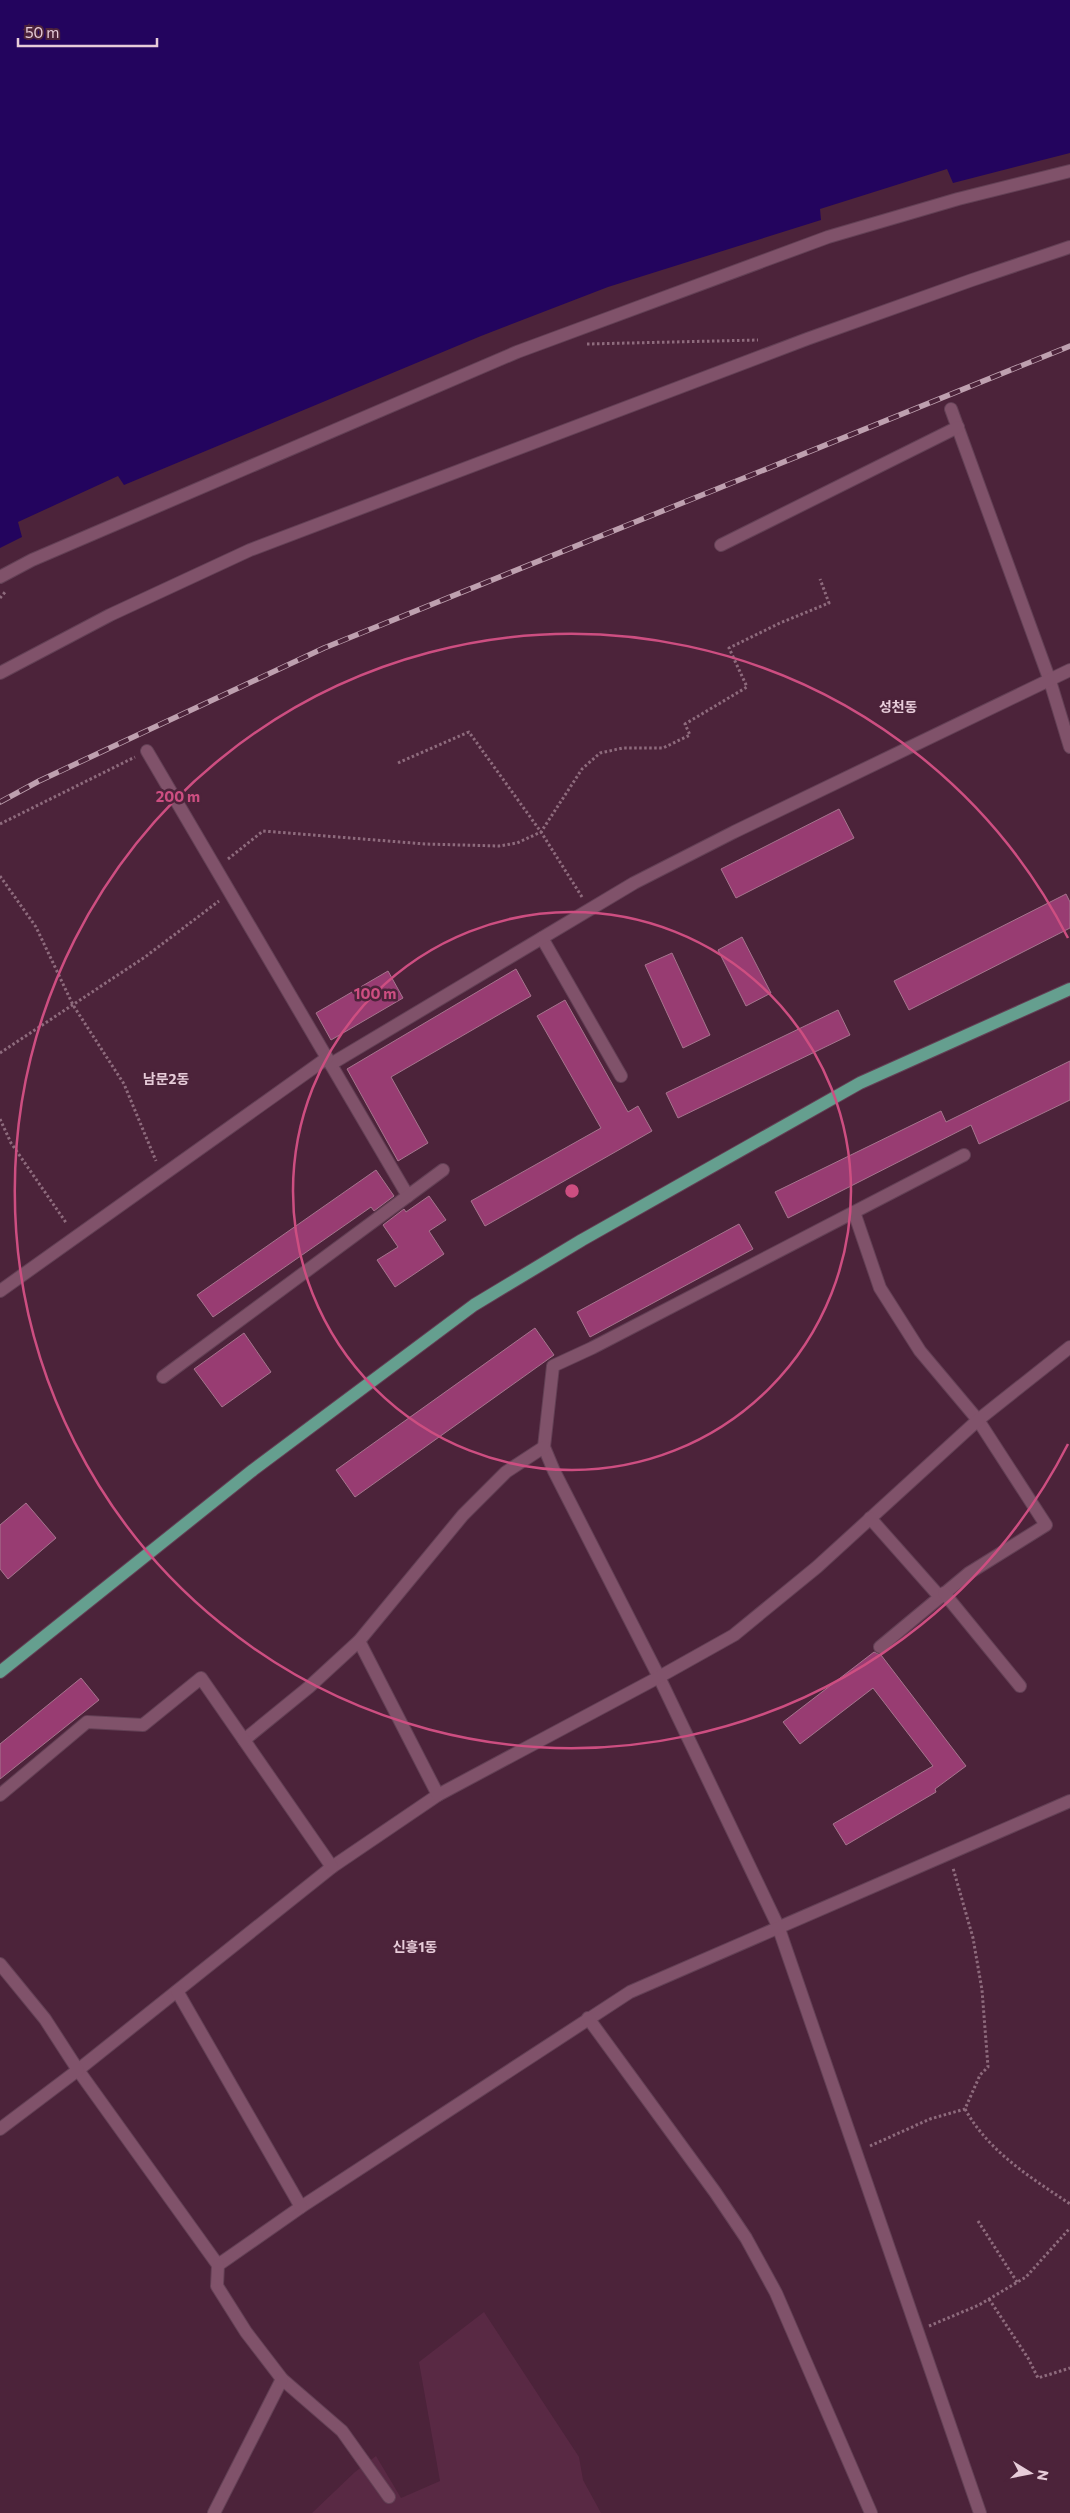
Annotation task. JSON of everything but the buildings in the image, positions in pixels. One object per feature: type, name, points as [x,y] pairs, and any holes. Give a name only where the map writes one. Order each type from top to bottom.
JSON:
[{"type":"main road","points":[[0,1672],[253,1470],[474,1305],[582,1240],[860,1083],[1070,989]]},
{"type":"street","points":[[0,577],[41,556],[517,352],[828,237],[958,199],[1070,171]]},
{"type":"street","points":[[0,673],[110,615],[250,550],[807,339],[1070,247]]},
{"type":"street","points":[[951,409],[1050,682],[1070,747]]},
{"type":"street","points":[[722,545],[958,427]]},
{"type":"street","points":[[0,1291],[75,1235],[329,1061],[634,883],[734,832],[1050,682],[1070,670]]},
{"type":"street","points":[[147,751],[408,1196]]},
{"type":"street","points":[[542,938],[621,1076]]},
{"type":"street","points":[[964,1155],[592,1348],[553,1366],[544,1447],[660,1677],[778,1926],[980,2513]]},
{"type":"street","points":[[163,1377],[444,1170]]},
{"type":"street","points":[[854,1212],[880,1288],[920,1351],[978,1420],[1046,1525],[969,1572],[880,1647]]},
{"type":"street","points":[[0,2129],[78,2070],[332,1867],[438,1795],[660,1677],[734,1634],[817,1567],[978,1420],[1070,1347]]},
{"type":"street","points":[[244,1740],[309,1687],[359,1641],[463,1515],[506,1472],[544,1447]]},
{"type":"street","points":[[870,1518],[942,1595],[1020,1686]]},
{"type":"street","points":[[359,1641],[438,1795]]},
{"type":"street","points":[[0,1795],[87,1722],[143,1725],[201,1678],[332,1867]]},
{"type":"street","points":[[218,2265],[301,2207],[630,1992],[778,1926],[1070,1801]]},
{"type":"street","points":[[0,1964],[46,2019],[78,2070],[218,2265],[218,2286],[246,2332],[282,2379],[342,2431],[389,2496]]},
{"type":"street","points":[[177,1991],[301,2207]]},
{"type":"street","points":[[588,2018],[716,2192],[746,2238],[776,2293],[871,2513]]},
{"type":"street","points":[[214,2513],[282,2379]]},
{"type":"path","points":[[578,344],[767,340]]},
{"type":"path","points":[[216,869],[262,831],[425,844],[499,846],[518,843],[541,832],[590,760],[613,749],[663,748],[690,735],[685,724],[747,687],[729,648],[780,622],[829,603],[820,579]]},
{"type":"path","points":[[398,763],[469,732],[541,832],[590,909]]},
{"type":"path","points":[[0,824],[147,751]]},
{"type":"path","points":[[0,876],[36,927],[73,1005],[124,1084],[150,1150],[163,1174]]},
{"type":"path","points":[[0,1053],[145,957],[229,893]]},
{"type":"path","points":[[0,1119],[11,1143],[75,1235]]},
{"type":"path","points":[[949,1853],[974,1946],[982,1990],[988,2067],[980,2075],[965,2109]]},
{"type":"path","points":[[855,2152],[930,2119],[965,2109]]},
{"type":"path","points":[[965,2109],[983,2136],[1007,2160],[1070,2204]]},
{"type":"path","points":[[978,2220],[1017,2282]]},
{"type":"path","points":[[917,2331],[989,2298],[1017,2282],[1040,2263],[1070,2228]]},
{"type":"path","points":[[989,2298],[1028,2358],[1038,2378],[1070,2368]]},
{"type":"shaded area","points":[[0,0],[1070,0],[1070,153],[953,183],[947,169],[820,209],[821,220],[608,287],[481,336],[124,485],[118,476],[18,522],[22,537],[0,548]]},
{"type":"shaded area","points":[[484,2312],[579,2457],[583,2480],[601,2513],[312,2513],[355,2472],[376,2456],[401,2498],[440,2481],[419,2362]]},
{"type":"railway","points":[[0,802],[39,781],[324,648],[1070,346]]},
{"type":"district","name":"성천동","points":[[898,706]]},
{"type":"district","name":"남문2동","points":[[166,1078]]},
{"type":"district","name":"신흥1동","points":[[415,1946]]}]
